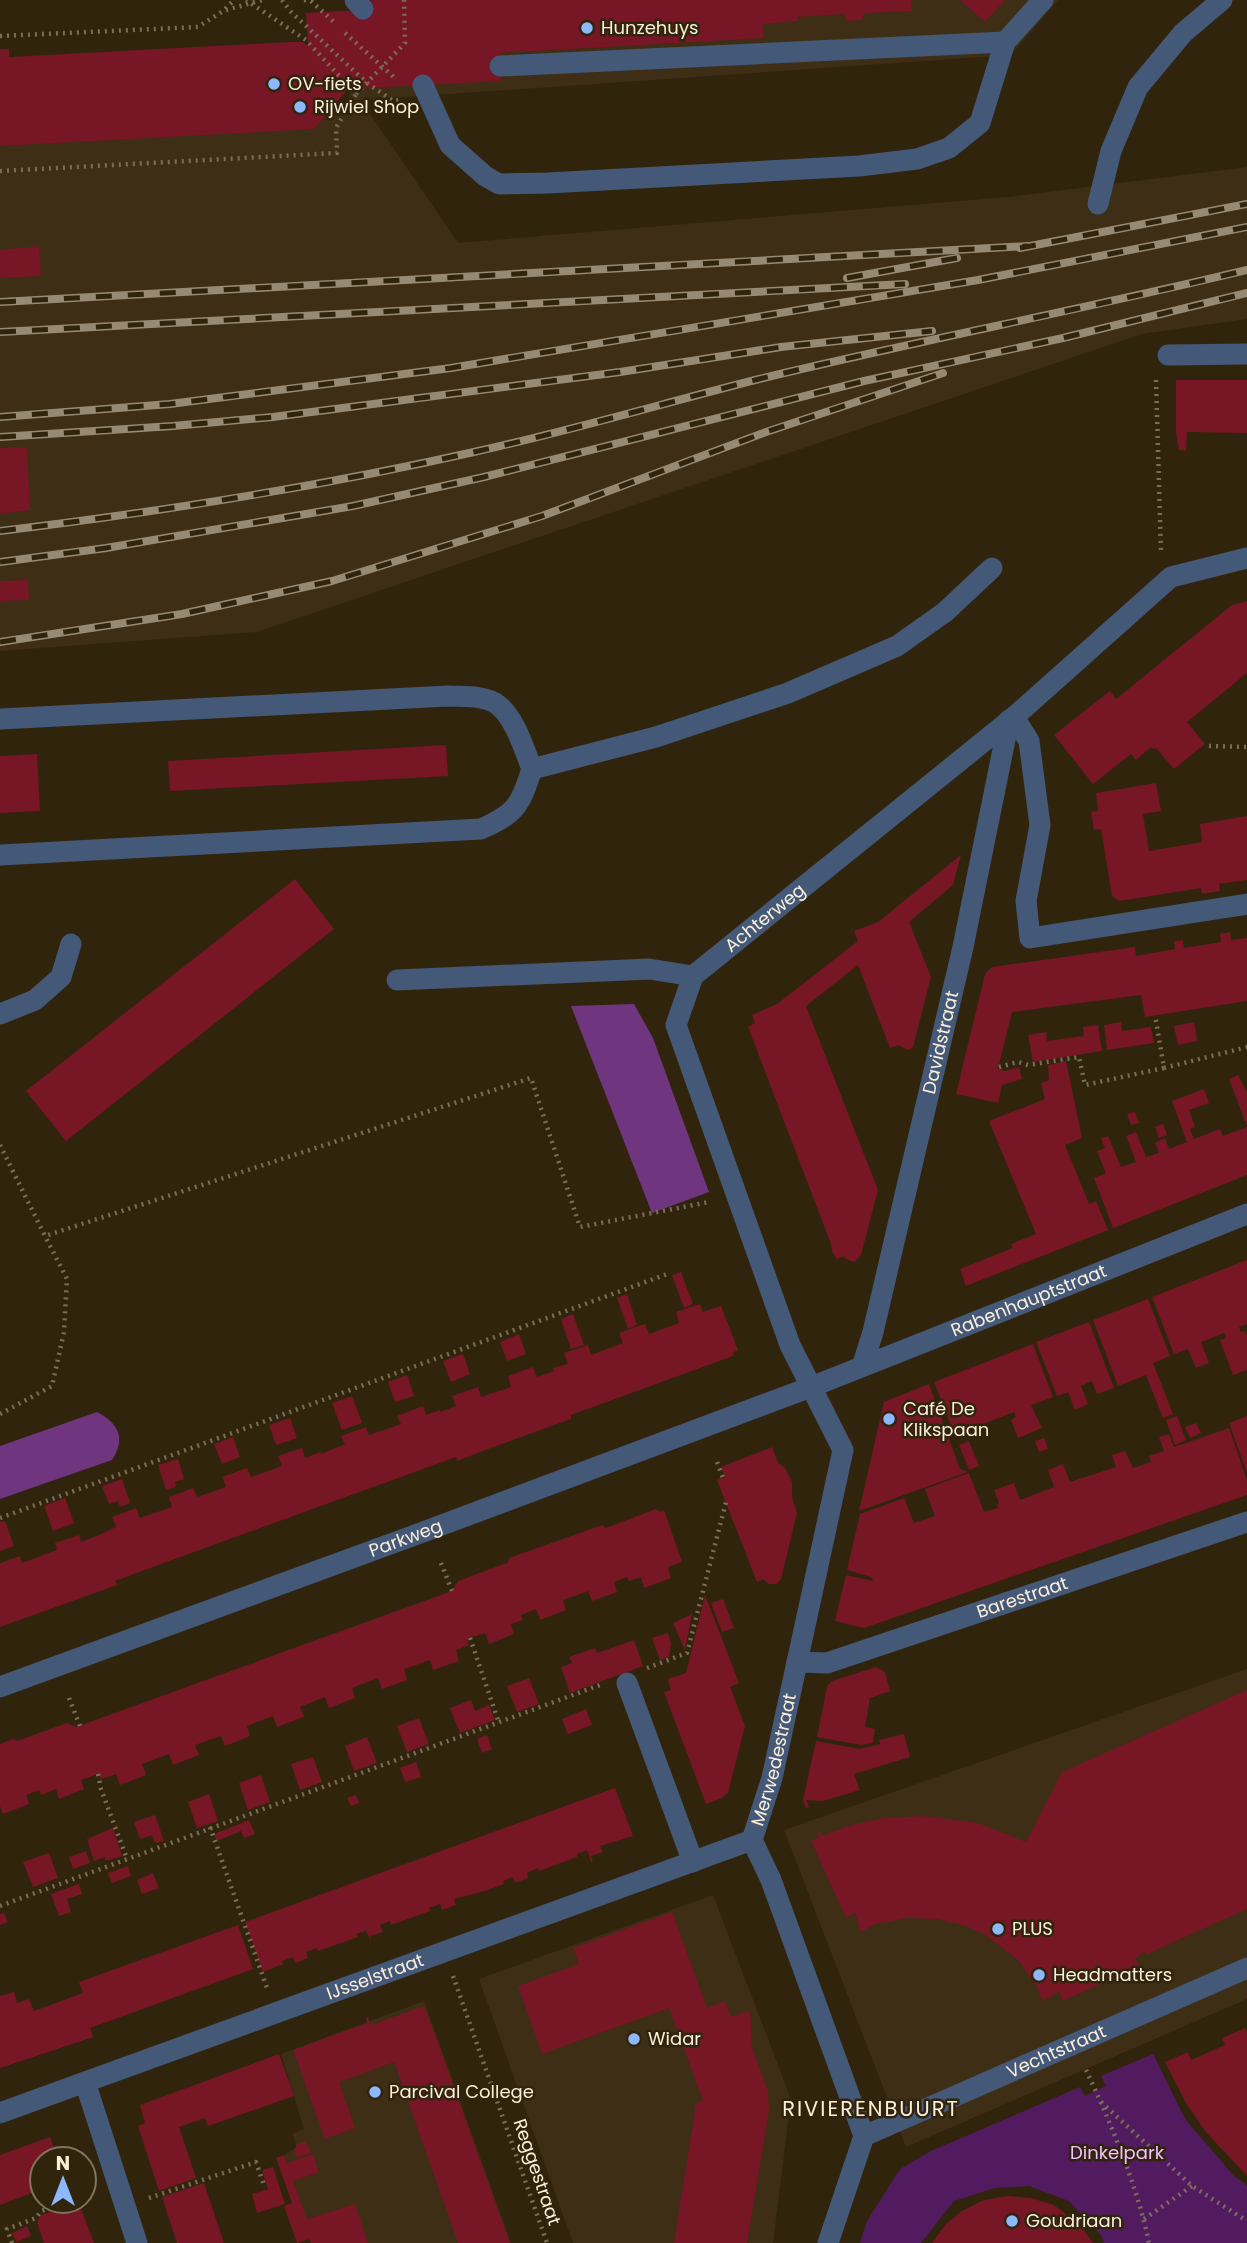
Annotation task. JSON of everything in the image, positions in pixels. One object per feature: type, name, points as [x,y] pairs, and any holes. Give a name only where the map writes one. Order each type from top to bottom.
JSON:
[{"type":"street","points":[[412,85],[450,145],[485,176],[499,184],[859,166],[917,159],[949,148],[980,123],[1004,42],[1043,0]]},
{"type":"street","points":[[1098,204],[1111,151],[1138,87],[1183,33],[1222,0]]},
{"type":"street","points":[[500,66],[1004,42]]},
{"type":"street","points":[[1168,355],[1247,354]]},
{"type":"street","points":[[1171,577],[1247,558]]},
{"type":"street","points":[[532,769],[656,737],[788,694],[897,646],[945,612],[992,568]]},
{"type":"street","name":"Achterweg","points":[[693,976],[1012,719],[1171,577]]},
{"type":"street","points":[[0,719],[448,696],[475,698],[497,703],[517,731],[532,769],[521,801],[505,819],[481,829],[0,855]]},
{"type":"street","points":[[1012,719],[1029,741],[1040,825],[1026,901],[1030,938],[1247,904]]},
{"type":"street","name":"Davidstraat","points":[[863,1364],[873,1332],[960,960],[1012,719]]},
{"type":"street","points":[[0,1014],[35,1000],[61,977],[71,944]]},
{"type":"street","points":[[397,980],[649,969],[693,976],[676,1025],[790,1345],[811,1387]]},
{"type":"street","name":"Rabenhauptstraat","points":[[811,1387],[863,1364],[1247,1214]]},
{"type":"street","name":"Merwedestraat","points":[[811,1387],[843,1450],[772,1778],[752,1840],[771,1880],[864,2136]]},
{"type":"street","name":"Parkweg","points":[[0,1687],[811,1387]]},
{"type":"street","name":"Barestraat","points":[[797,1662],[827,1663],[1247,1522]]},
{"type":"street","points":[[625,1679],[693,1861]]},
{"type":"street","name":"IJsselstraat","points":[[0,2113],[752,1840]]},
{"type":"street","name":"Vechtstraat","points":[[864,2136],[1247,1968]]},
{"type":"street","points":[[85,2082],[137,2243]]},
{"type":"street","points":[[828,2243],[864,2136]]},
{"type":"path","points":[[223,11],[233,0]]},
{"type":"path","points":[[0,36],[198,27],[223,11],[248,1],[262,0]]},
{"type":"path","points":[[282,0],[290,11],[367,83],[393,101]]},
{"type":"path","points":[[304,0],[311,1],[382,67],[412,85]]},
{"type":"path","points":[[0,171],[337,153],[336,128],[356,94],[405,43],[404,0]]},
{"type":"path","points":[[248,1],[306,40],[356,94]]},
{"type":"path","points":[[1156,376],[1160,550],[1171,577]]},
{"type":"path","points":[[1209,746],[1247,747]]},
{"type":"path","points":[[1155,1015],[1164,1068]]},
{"type":"path","points":[[999,1066],[1018,1062],[1028,1065],[1079,1057],[1085,1085],[1247,1047]]},
{"type":"path","points":[[46,1236],[531,1078],[580,1227],[738,1196]]},
{"type":"path","points":[[0,1145],[67,1279],[64,1332],[52,1386],[0,1413]]},
{"type":"path","points":[[0,1518],[670,1273]]},
{"type":"path","points":[[717,1462],[723,1478]]},
{"type":"path","points":[[0,1906],[210,1827],[625,1679],[687,1653],[726,1502]]},
{"type":"path","points":[[441,1563],[452,1591]]},
{"type":"path","points":[[470,1638],[499,1723]]},
{"type":"path","points":[[68,1698],[80,1726]]},
{"type":"path","points":[[98,1774],[127,1859]]},
{"type":"path","points":[[210,1827],[276,2014]]},
{"type":"path","name":"Reggestraat","points":[[445,1952],[547,2243]]},
{"type":"path","points":[[1074,2043],[1100,2101],[1144,2219],[1149,2243]]},
{"type":"path","points":[[1100,2101],[1192,2186],[1247,2221]]},
{"type":"path","points":[[125,2206],[256,2162],[264,2185]]},
{"type":"path","points":[[1144,2219],[1192,2186]]},
{"type":"path","points":[[12,2243],[7,2229],[38,2215]]},
{"type":"shaded area","points":[[370,0],[1058,0],[1011,55],[349,101],[358,17]]},
{"type":"shaded area","points":[[368,111],[458,243],[1008,197],[1247,167],[1247,319],[1142,334],[257,632],[0,651],[0,130]]},
{"type":"shaded area","points":[[634,1004],[653,1038],[709,1192],[652,1213],[571,1006]]},
{"type":"shaded area","points":[[97,1412],[111,1421],[118,1432],[119,1445],[112,1460],[0,1499],[0,1446]]},
{"type":"shaded area","points":[[1247,1669],[1247,1999],[906,2147],[784,1830]]},
{"type":"shaded area","name":"Widar","points":[[713,1895],[791,2099],[773,2243],[573,2243],[479,1979]]},
{"type":"shaded area","name":"Parcival College","points":[[424,2001],[511,2243],[313,2243],[284,2155],[297,2147],[292,2134],[304,2129],[281,2054]]},
{"type":"green space","name":"Dinkelpark","points":[[1153,2054],[1185,2119],[1234,2176],[1247,2185],[1247,2243],[1104,2243],[1101,2235],[1069,2201],[1029,2186],[995,2188],[954,2201],[921,2243],[860,2243],[867,2221],[900,2169],[931,2151],[1080,2087],[1085,2096],[1106,2086],[1101,2076]]},
{"type":"building","points":[[372,0],[911,0],[912,11],[865,13],[862,20],[847,21],[844,14],[798,17],[798,21],[763,24],[764,38],[499,53],[501,81],[348,89],[314,129],[0,146],[0,49],[9,49],[11,57],[290,42],[303,42],[308,46],[306,13],[359,10]]},
{"type":"building","points":[[960,0],[1005,0],[985,22]]},
{"type":"building","points":[[39,246],[41,276],[0,278],[0,250]]},
{"type":"building","points":[[1176,380],[1247,380],[1247,433],[1187,432],[1186,451],[1179,450],[1176,432]]},
{"type":"building","points":[[27,447],[30,510],[0,514],[0,448]]},
{"type":"building","points":[[28,580],[29,600],[0,601],[0,581]]},
{"type":"building","points":[[1247,601],[1247,673],[1187,722],[1205,744],[1174,769],[1156,748],[1151,747],[1136,760],[1131,754],[1093,784],[1054,735],[1110,691],[1116,699],[1232,605]]},
{"type":"building","points":[[446,745],[448,776],[170,791],[168,761]]},
{"type":"building","points":[[37,754],[40,811],[0,813],[0,756]]},
{"type":"building","points":[[1156,783],[1161,811],[1143,814],[1149,851],[1202,842],[1200,824],[1247,816],[1247,880],[1219,884],[1220,891],[1202,894],[1201,888],[1119,901],[1112,896],[1101,829],[1094,830],[1091,812],[1098,811],[1096,793]]},
{"type":"building","points":[[961,855],[953,885],[909,922],[931,977],[913,1047],[908,1050],[898,1045],[890,1048],[858,965],[806,1006],[878,1190],[861,1255],[854,1262],[844,1256],[837,1259],[748,1027],[755,1023],[752,1015],[777,1004],[858,941],[854,931],[878,922]]},
{"type":"building","points":[[295,879],[334,929],[66,1141],[26,1091]]},
{"type":"building","points":[[1230,932],[1231,940],[1247,938],[1247,1001],[1145,1017],[1141,995],[1012,1012],[998,1069],[1005,1071],[1019,1067],[1022,1079],[1002,1085],[998,1103],[956,1094],[985,974],[992,967],[1135,947],[1136,956],[1175,949],[1174,941],[1183,940],[1184,948],[1221,942],[1220,934]]},
{"type":"building","points":[[1121,1022],[1122,1031],[1151,1027],[1154,1043],[1107,1050],[1104,1025]]},
{"type":"building","points":[[1194,1022],[1197,1041],[1178,1045],[1174,1026]]},
{"type":"building","points":[[1098,1025],[1102,1051],[1033,1062],[1028,1035],[1046,1032],[1047,1041],[1084,1036],[1083,1027]]},
{"type":"building","points":[[1066,1061],[1082,1138],[1065,1145],[1089,1204],[1096,1201],[1108,1230],[966,1286],[960,1269],[1013,1248],[1011,1244],[1036,1234],[989,1121],[1045,1099],[1041,1083],[1049,1080],[1048,1065]]},
{"type":"building","points":[[1238,1075],[1247,1092],[1247,1126],[1229,1079]]},
{"type":"building","points":[[1204,1089],[1209,1103],[1189,1110],[1195,1127],[1190,1129],[1194,1139],[1220,1129],[1223,1136],[1247,1127],[1247,1175],[1113,1228],[1094,1178],[1106,1173],[1097,1151],[1105,1148],[1101,1138],[1108,1136],[1121,1167],[1136,1162],[1126,1136],[1136,1132],[1146,1157],[1159,1153],[1155,1143],[1165,1138],[1169,1149],[1187,1142],[1172,1101]]},
{"type":"building","points":[[1135,1112],[1139,1123],[1131,1125],[1127,1114]]},
{"type":"building","points":[[1163,1124],[1167,1135],[1159,1138],[1155,1127]]},
{"type":"building","points":[[1247,1260],[1247,1324],[1239,1327],[1241,1332],[1245,1331],[1247,1335],[1247,1370],[1233,1375],[1220,1340],[1226,1338],[1224,1333],[1201,1342],[1209,1363],[1196,1368],[1188,1349],[1174,1354],[1152,1297]]},
{"type":"building","points":[[681,1272],[693,1304],[684,1308],[672,1275]]},
{"type":"building","points":[[627,1294],[637,1325],[628,1329],[617,1298]]},
{"type":"building","points":[[1148,1299],[1170,1356],[1153,1363],[1173,1414],[1163,1418],[1146,1375],[1118,1386],[1093,1320]]},
{"type":"building","points":[[700,1304],[703,1312],[721,1306],[738,1350],[733,1356],[571,1415],[571,1419],[457,1461],[456,1457],[115,1581],[117,1585],[0,1627],[0,1563],[20,1556],[22,1563],[57,1550],[55,1543],[79,1535],[81,1542],[99,1535],[116,1527],[112,1517],[136,1508],[140,1518],[172,1507],[169,1497],[193,1488],[197,1497],[226,1487],[222,1477],[247,1468],[251,1477],[282,1466],[278,1456],[302,1448],[305,1458],[320,1452],[321,1454],[345,1444],[341,1436],[366,1427],[369,1435],[401,1424],[397,1416],[423,1406],[426,1415],[440,1412],[456,1406],[452,1396],[478,1387],[481,1397],[511,1387],[508,1376],[533,1367],[537,1377],[554,1371],[553,1368],[568,1364],[564,1353],[588,1345],[591,1355],[623,1343],[619,1333],[645,1324],[649,1334],[679,1323],[676,1312]]},
{"type":"building","points":[[573,1314],[584,1345],[571,1349],[561,1319]]},
{"type":"building","points":[[1089,1322],[1114,1388],[1097,1394],[1092,1381],[1081,1386],[1088,1404],[1075,1410],[1068,1392],[1057,1396],[1036,1342]]},
{"type":"building","points":[[519,1334],[526,1354],[507,1361],[500,1342]]},
{"type":"building","points":[[1033,1344],[1053,1397],[1031,1405],[1042,1428],[1018,1438],[1011,1420],[1016,1417],[1014,1412],[955,1435],[934,1382]]},
{"type":"building","points":[[463,1354],[470,1374],[451,1382],[443,1361]]},
{"type":"building","points":[[407,1375],[414,1396],[395,1402],[388,1382]]},
{"type":"building","points":[[929,1384],[960,1469],[968,1472],[859,1511],[884,1402]]},
{"type":"building","points":[[352,1396],[362,1423],[342,1430],[332,1403]]},
{"type":"building","points":[[1177,1416],[1186,1440],[1175,1445],[1166,1420]]},
{"type":"building","points":[[1247,1416],[1247,1473],[1229,1423]]},
{"type":"building","points":[[290,1418],[297,1438],[276,1445],[269,1425]]},
{"type":"building","points":[[1196,1423],[1201,1433],[1190,1438],[1185,1427]]},
{"type":"building","points":[[1229,1428],[1247,1480],[1247,1495],[864,1628],[835,1621],[846,1575],[873,1581],[871,1577],[847,1570],[860,1514],[904,1498],[914,1523],[935,1516],[925,1489],[969,1473],[984,1512],[998,1508],[994,1490],[1014,1483],[1020,1500],[1054,1487],[1048,1470],[1063,1464],[1070,1482],[1116,1467],[1112,1455],[1125,1451],[1133,1468],[1151,1462],[1149,1456],[1164,1451],[1159,1437],[1169,1434],[1174,1447]]},
{"type":"building","points":[[233,1437],[240,1457],[222,1464],[214,1444]]},
{"type":"building","points":[[1044,1438],[1048,1449],[1039,1452],[1035,1441]]},
{"type":"building","points":[[969,1441],[979,1466],[969,1470],[959,1445]]},
{"type":"building","points":[[772,1447],[778,1463],[785,1468],[792,1482],[792,1498],[797,1513],[781,1579],[776,1584],[769,1584],[763,1579],[757,1582],[717,1480],[725,1477],[721,1467]]},
{"type":"building","points":[[178,1459],[184,1479],[175,1482],[176,1487],[166,1490],[158,1465]]},
{"type":"building","points":[[122,1479],[130,1503],[120,1507],[118,1501],[109,1504],[102,1486]]},
{"type":"building","points":[[65,1498],[74,1523],[53,1531],[44,1506]]},
{"type":"building","points":[[656,1509],[660,1512],[664,1510],[682,1562],[668,1567],[671,1578],[644,1588],[641,1577],[629,1581],[627,1577],[614,1582],[617,1592],[592,1601],[588,1591],[563,1600],[566,1610],[540,1620],[536,1609],[521,1615],[523,1620],[511,1624],[514,1634],[489,1644],[485,1633],[467,1639],[469,1645],[456,1650],[459,1661],[433,1670],[430,1660],[404,1669],[407,1680],[382,1689],[378,1678],[352,1688],[355,1698],[329,1708],[325,1697],[300,1707],[304,1717],[277,1727],[273,1716],[247,1726],[250,1736],[225,1746],[221,1736],[195,1745],[199,1755],[173,1765],[169,1754],[142,1764],[146,1775],[120,1785],[116,1774],[101,1779],[98,1774],[81,1780],[84,1789],[59,1799],[56,1789],[41,1795],[39,1790],[26,1795],[29,1804],[3,1814],[0,1806],[0,1744],[13,1739],[17,1741],[67,1723],[76,1727],[452,1591],[458,1581],[508,1563],[509,1558],[602,1525],[606,1528]]},
{"type":"building","points":[[5,1521],[14,1546],[0,1551],[0,1522]]},
{"type":"building","points":[[705,1595],[739,1683],[730,1687],[745,1726],[728,1793],[706,1804],[664,1692],[671,1690],[668,1679],[686,1673]]},
{"type":"building","points":[[723,1599],[734,1628],[722,1632],[711,1603]]},
{"type":"building","points":[[692,1614],[685,1650],[673,1623]]},
{"type":"building","points":[[668,1633],[671,1644],[669,1657],[660,1660],[652,1638]]},
{"type":"building","points":[[634,1640],[643,1666],[570,1693],[561,1667],[572,1663],[569,1657],[595,1648],[597,1653]]},
{"type":"building","points":[[876,1667],[885,1672],[890,1691],[870,1698],[865,1727],[875,1729],[873,1743],[861,1745],[817,1737],[827,1686],[832,1681]]},
{"type":"building","points":[[529,1678],[539,1704],[517,1712],[507,1686]]},
{"type":"building","points":[[1247,1690],[1247,1909],[1147,1954],[1146,1952],[1139,1955],[1136,1959],[1140,1966],[1063,2001],[1059,1992],[1042,2001],[1036,1985],[1018,1960],[983,1933],[980,1934],[967,1926],[937,1919],[907,1918],[876,1924],[861,1932],[855,1913],[846,1918],[811,1841],[819,1837],[817,1833],[820,1832],[822,1836],[847,1826],[884,1818],[923,1816],[978,1823],[1026,1842],[1062,1772]]},
{"type":"building","points":[[471,1700],[475,1711],[489,1705],[495,1720],[460,1733],[450,1708]]},
{"type":"building","points":[[586,1709],[592,1725],[568,1734],[562,1719]]},
{"type":"building","points":[[419,1718],[429,1744],[407,1752],[397,1726]]},
{"type":"building","points":[[904,1734],[910,1757],[854,1774],[860,1790],[823,1801],[806,1800],[809,1807],[806,1808],[803,1800],[816,1741],[860,1749],[880,1744],[879,1740]]},
{"type":"building","points":[[487,1735],[492,1749],[482,1753],[477,1739]]},
{"type":"building","points":[[367,1737],[377,1763],[354,1771],[345,1746]]},
{"type":"building","points":[[313,1757],[322,1782],[300,1790],[291,1764]]},
{"type":"building","points":[[416,1762],[421,1777],[405,1782],[400,1768]]},
{"type":"building","points":[[261,1775],[270,1802],[248,1810],[239,1783]]},
{"type":"building","points":[[615,1788],[633,1836],[600,1846],[603,1852],[591,1856],[593,1862],[587,1850],[577,1854],[577,1857],[527,1873],[528,1878],[515,1883],[513,1877],[503,1881],[504,1884],[454,1899],[456,1905],[442,1910],[440,1904],[429,1908],[430,1911],[391,1925],[390,1921],[380,1925],[383,1932],[370,1936],[371,1941],[366,1931],[356,1934],[358,1937],[318,1951],[317,1948],[306,1952],[308,1958],[295,1963],[293,1957],[263,1972],[245,1922]]},
{"type":"building","points":[[209,1794],[218,1821],[197,1828],[188,1802]]},
{"type":"building","points":[[356,1795],[359,1803],[351,1806],[347,1798]]},
{"type":"building","points":[[155,1815],[164,1841],[155,1843],[152,1835],[140,1839],[134,1822]]},
{"type":"building","points":[[249,1820],[255,1834],[244,1838],[241,1831],[217,1841],[214,1834]]},
{"type":"building","points":[[113,1828],[122,1856],[106,1861],[105,1857],[94,1861],[87,1839]]},
{"type":"building","points":[[86,1851],[90,1863],[73,1869],[69,1857]]},
{"type":"building","points":[[49,1853],[58,1878],[33,1887],[23,1862]]},
{"type":"building","points":[[128,1866],[131,1876],[112,1883],[108,1873]]},
{"type":"building","points":[[153,1873],[159,1888],[142,1894],[137,1880]]},
{"type":"building","points":[[79,1884],[82,1894],[67,1899],[71,1912],[59,1916],[51,1894]]},
{"type":"building","points":[[672,1912],[707,2008],[725,2001],[731,2017],[750,2010],[752,2048],[768,2091],[769,2110],[747,2243],[674,2243],[696,2103],[703,2101],[669,2008],[542,2054],[518,1986],[579,1964],[573,1948]]},
{"type":"building","points":[[4,1913],[8,1922],[0,1925],[0,1914]]},
{"type":"building","points":[[238,1925],[253,1969],[90,2028],[93,2037],[0,2068],[0,1996],[14,1992],[17,2003],[29,1999],[34,2011],[83,1993],[79,1982]]},
{"type":"building","points":[[424,2006],[510,2243],[458,2243],[394,2062],[339,2082],[355,2128],[325,2139],[293,2050],[367,2023],[368,2017],[370,2025]]},
{"type":"building","name":"Dinkelpark","points":[[1245,2028],[1247,2176],[1205,2131],[1186,2103],[1165,2062],[1188,2052],[1191,2060],[1225,2045],[1222,2038]]},
{"type":"building","points":[[279,2054],[294,2096],[208,2126],[205,2118],[179,2127],[196,2178],[159,2191],[138,2126],[145,2123],[140,2105]]},
{"type":"building","points":[[50,2137],[53,2145],[28,2145],[28,2194],[0,2205],[0,2155]]},
{"type":"building","points":[[306,2141],[311,2153],[297,2158],[294,2152],[297,2144]]},
{"type":"building","points":[[313,2154],[319,2172],[293,2181],[307,2219],[355,2204],[368,2243],[311,2243],[309,2239],[297,2243],[284,2206],[292,2203],[276,2158],[284,2155],[287,2163]]},
{"type":"building","points":[[273,2167],[285,2204],[257,2213],[252,2194],[268,2189],[262,2170]]},
{"type":"building","points":[[204,2183],[224,2243],[177,2243],[162,2197]]},
{"type":"building","name":"Goudriaan","points":[[1008,2196],[1031,2198],[1054,2205],[1080,2225],[1093,2243],[932,2243],[946,2224],[962,2211],[984,2200]]},
{"type":"building","points":[[41,2215],[84,2215],[94,2243],[44,2243],[37,2222]]},
{"type":"building","points":[[27,2226],[31,2236],[16,2242],[12,2233]]},
{"type":"railway","points":[[1020,248],[1247,204]]},
{"type":"railway","points":[[0,417],[170,404],[451,368],[978,280],[1247,227]]},
{"type":"railway","points":[[0,302],[1028,246]]},
{"type":"railway","points":[[847,278],[957,258]]},
{"type":"railway","points":[[0,531],[238,498],[415,465],[546,435],[759,379],[1247,270]]},
{"type":"railway","points":[[0,332],[905,284]]},
{"type":"railway","points":[[0,562],[106,548],[353,506],[484,477],[864,381],[1063,338],[1247,293]]},
{"type":"railway","points":[[0,437],[273,417],[620,372],[781,347],[932,331]]},
{"type":"railway","points":[[0,642],[182,614],[332,581],[542,516],[766,432],[943,373]]},
{"type":"place","name":"Hunzehuys","points":[[587,28]]},
{"type":"place","name":"OV-fiets","points":[[274,84]]},
{"type":"place","name":"Rijwiel Shop","points":[[300,107]]},
{"type":"place","name":"Café De Klikspaan","points":[[889,1419]]},
{"type":"place","name":"PLUS","points":[[998,1929]]},
{"type":"place","name":"Headmatters","points":[[1039,1975]]},
{"type":"place","name":"Widar","points":[[634,2039]]},
{"type":"place","name":"Parcival College","points":[[375,2092]]},
{"type":"place","name":"Goudriaan","points":[[1012,2221]]},
{"type":"district","name":"RIVIERENBUURT","points":[[871,2109]]}]
